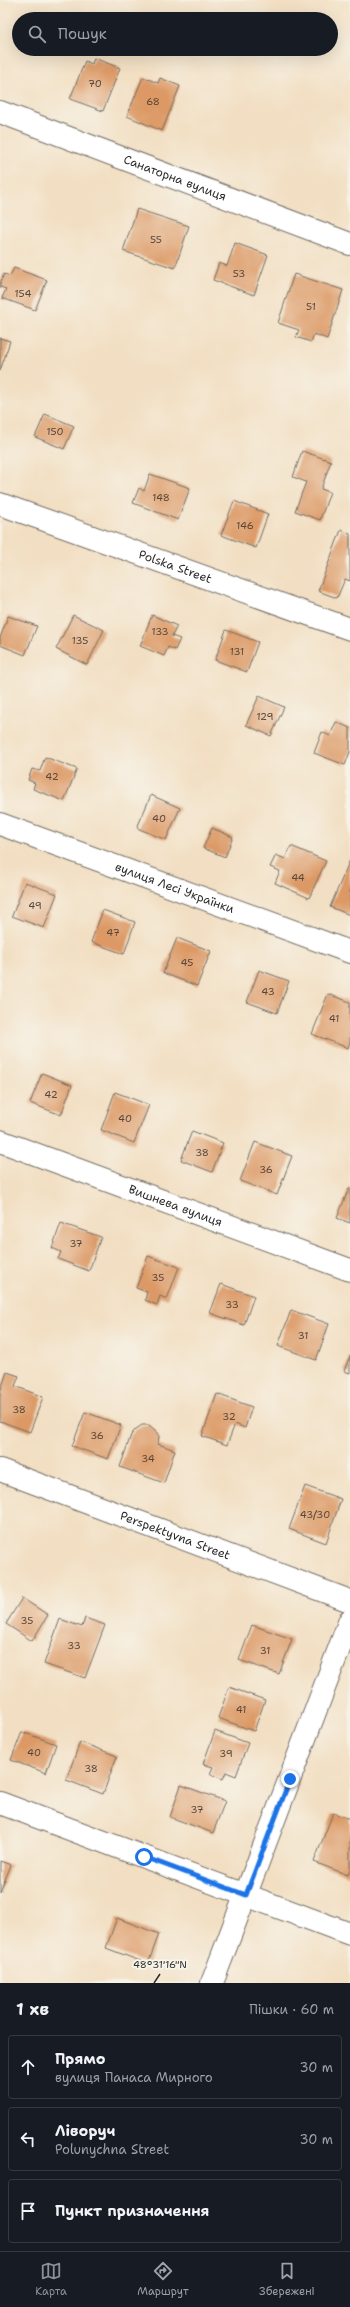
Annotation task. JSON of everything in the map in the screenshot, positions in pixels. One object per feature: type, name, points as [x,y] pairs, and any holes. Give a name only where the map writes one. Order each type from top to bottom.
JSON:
[{"type":"street","name":"Санаторна вулиця","points":[[0,112],[350,244]]},
{"type":"street","name":"Polska Street","points":[[0,504],[350,628]]},
{"type":"street","name":"вулиця Лесі Українки","points":[[0,824],[350,952]]},
{"type":"street","name":"Вишнева вулиця","points":[[0,1141],[350,1270]]},
{"type":"street","name":"Perspektyvna Street","points":[[0,1470],[350,1601]]},
{"type":"street","points":[[212,1983],[350,1620]]},
{"type":"street","points":[[0,1803],[350,1934]]},
{"type":"building","points":[[94,58],[120,68],[103,111],[70,99],[85,61],[92,64]]},
{"type":"building","points":[[143,77],[158,83],[160,78],[180,86],[162,131],[127,116]]},
{"type":"building","points":[[137,209],[189,226],[175,268],[123,251]]},
{"type":"building","points":[[235,243],[268,255],[254,295],[213,280],[219,263],[227,266]]},
{"type":"building","points":[[14,268],[47,280],[35,310],[2,298],[6,289],[0,287],[0,283],[4,274],[10,276]]},
{"type":"building","points":[[294,274],[343,290],[327,339],[314,334],[311,342],[296,337],[299,330],[278,323]]},
{"type":"building","points":[[0,338],[10,341],[0,371]]},
{"type":"building","points":[[45,414],[74,426],[64,449],[35,437]]},
{"type":"building","points":[[302,451],[331,461],[321,489],[330,492],[320,520],[295,511],[306,482],[293,477]]},
{"type":"building","points":[[150,474],[190,488],[178,520],[133,503],[139,488],[144,491]]},
{"type":"building","points":[[234,501],[268,514],[256,548],[221,535]]},
{"type":"building","points":[[341,530],[350,534],[350,581],[345,579],[337,598],[318,591]]},
{"type":"building","points":[[73,615],[104,630],[87,665],[56,649]]},
{"type":"building","points":[[152,615],[177,626],[172,636],[180,639],[175,650],[168,647],[164,656],[140,646]]},
{"type":"building","points":[[8,616],[37,626],[25,655],[0,645],[0,638]]},
{"type":"building","points":[[226,630],[258,642],[247,672],[215,660]]},
{"type":"building","points":[[259,696],[284,707],[271,736],[246,725]]},
{"type":"building","points":[[336,722],[350,728],[350,752],[345,765],[314,753],[322,732],[330,736]]},
{"type":"building","points":[[45,757],[77,769],[64,801],[33,789],[35,783],[28,780],[32,769],[40,771]]},
{"type":"building","points":[[151,795],[180,808],[166,840],[137,828]]},
{"type":"building","points":[[212,828],[233,837],[225,857],[203,848]]},
{"type":"building","points":[[291,846],[326,861],[309,898],[275,883],[280,871],[270,867],[276,855],[285,859]]},
{"type":"building","points":[[350,860],[350,915],[330,907]]},
{"type":"building","points":[[25,882],[57,894],[44,928],[12,916]]},
{"type":"building","points":[[103,910],[135,922],[124,954],[91,942]]},
{"type":"building","points":[[177,938],[211,951],[197,986],[163,973]]},
{"type":"building","points":[[259,970],[289,981],[277,1013],[247,1002]]},
{"type":"building","points":[[328,994],[350,1002],[350,1042],[348,1048],[312,1034]]},
{"type":"building","points":[[42,1073],[72,1085],[61,1115],[30,1103]]},
{"type":"building","points":[[115,1092],[149,1105],[134,1143],[101,1130]]},
{"type":"building","points":[[192,1131],[223,1143],[212,1172],[181,1160]]},
{"type":"building","points":[[255,1142],[292,1156],[277,1195],[240,1181]]},
{"type":"building","points":[[350,1188],[350,1223],[337,1218]]},
{"type":"building","points":[[61,1223],[101,1237],[89,1271],[58,1259],[61,1252],[52,1248]]},
{"type":"building","points":[[148,1256],[179,1267],[167,1299],[160,1296],[157,1305],[145,1300],[147,1292],[136,1288]]},
{"type":"building","points":[[221,1284],[254,1296],[244,1325],[210,1313]]},
{"type":"building","points":[[291,1310],[329,1324],[316,1360],[278,1346]]},
{"type":"building","points":[[350,1356],[350,1373],[344,1371]]},
{"type":"building","points":[[7,1372],[19,1376],[15,1386],[43,1397],[30,1432],[0,1421],[0,1392]]},
{"type":"building","points":[[217,1394],[252,1407],[245,1428],[235,1424],[227,1445],[202,1436]]},
{"type":"building","points":[[85,1412],[121,1425],[108,1459],[72,1446]]},
{"type":"building","points":[[142,1425],[149,1425],[155,1430],[159,1436],[158,1444],[175,1450],[164,1483],[120,1467],[131,1435]]},
{"type":"building","points":[[305,1486],[341,1499],[326,1543],[289,1529]]},
{"type":"building","points":[[22,1598],[48,1615],[32,1641],[6,1624]]},
{"type":"building","points":[[85,1618],[105,1625],[85,1678],[44,1664],[60,1619],[82,1627]]},
{"type":"building","points":[[252,1625],[292,1639],[279,1674],[239,1660]]},
{"type":"building","points":[[229,1687],[265,1700],[254,1731],[218,1718]]},
{"type":"building","points":[[215,1731],[248,1743],[236,1776],[226,1772],[223,1779],[210,1774],[213,1767],[203,1764]]},
{"type":"building","points":[[22,1732],[56,1744],[46,1773],[11,1760]]},
{"type":"building","points":[[80,1742],[117,1756],[103,1794],[66,1780]]},
{"type":"building","points":[[181,1785],[225,1801],[213,1833],[170,1817]]},
{"type":"building","points":[[333,1813],[350,1819],[350,1869],[348,1875],[314,1862]]},
{"type":"building","points":[[0,1861],[11,1865],[0,1892]]},
{"type":"building","points":[[117,1918],[159,1934],[148,1964],[106,1948]]},
{"type":"route","points":[[144,1857],[246,1895],[290,1779]]}]
